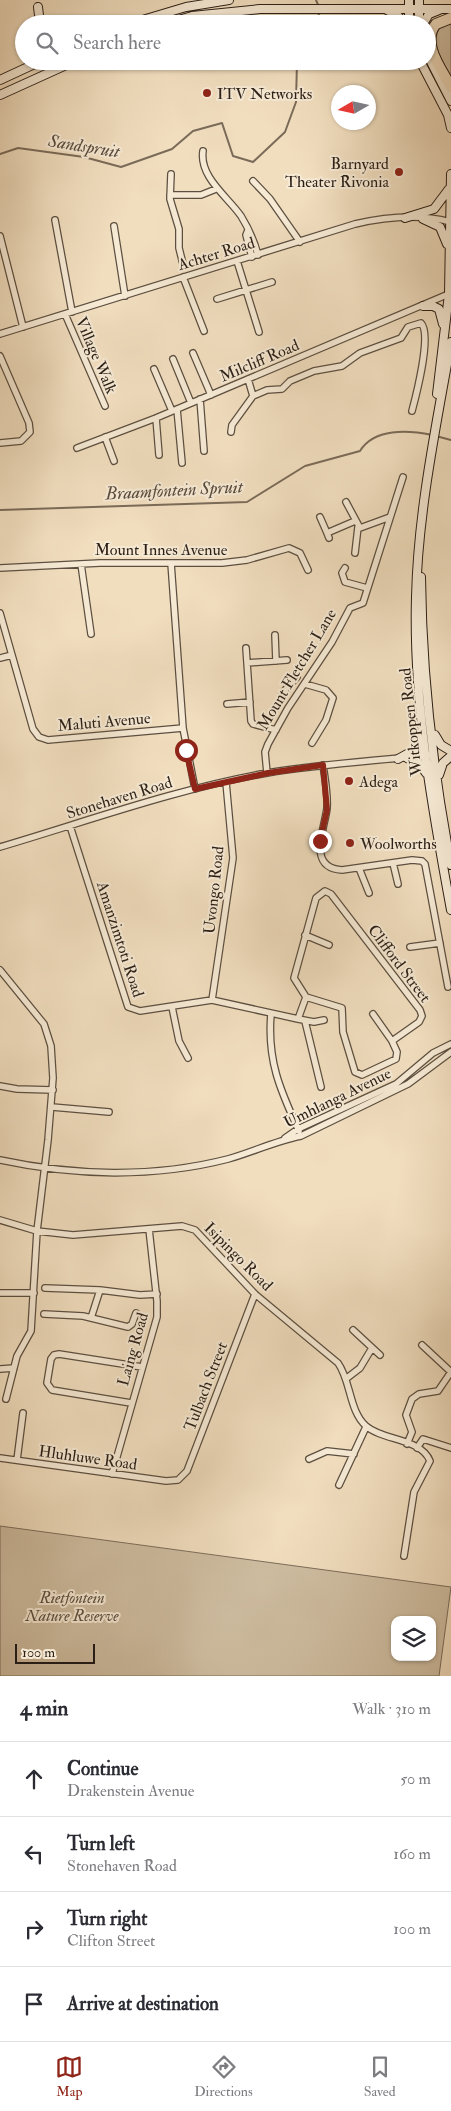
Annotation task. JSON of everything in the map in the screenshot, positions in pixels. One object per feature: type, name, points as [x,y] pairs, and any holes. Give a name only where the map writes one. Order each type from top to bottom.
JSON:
[{"type":"highway","points":[[436,24],[451,18]]},
{"type":"highway","points":[[436,58],[451,87]]},
{"type":"main road","points":[[159,15],[186,7],[229,0]]},
{"type":"main road","points":[[209,15],[224,12],[292,8],[383,9],[408,4],[447,9]]},
{"type":"main road","points":[[383,9],[396,15]]},
{"type":"main road","points":[[428,15],[447,9]]},
{"type":"main road","points":[[2,79],[18,70]]},
{"type":"main road","points":[[2,79],[22,70]]},
{"type":"main road","points":[[0,95],[48,70]]},
{"type":"main road","points":[[425,70],[448,115],[451,128]]},
{"type":"main road","points":[[435,70],[451,101]]},
{"type":"main road","name":"Witkoppen Road","points":[[451,174],[450,294],[435,430],[421,530],[415,618],[422,724],[451,910]]},
{"type":"main road","points":[[405,218],[434,209],[443,200],[450,186]]},
{"type":"main road","points":[[423,218],[434,222],[441,228],[447,242],[450,263]]},
{"type":"main road","points":[[423,306],[434,306],[440,312],[443,348]]},
{"type":"main road","name":"Witkoppen Road","points":[[435,430],[451,342]]},
{"type":"main road","name":"Witkoppen Road","points":[[421,530],[422,613],[430,719],[451,865]]},
{"type":"main road","points":[[430,719],[438,743],[451,751]]},
{"type":"main road","points":[[398,759],[419,746],[422,724]]},
{"type":"main road","points":[[440,792],[441,766],[451,756]]},
{"type":"main road","points":[[407,758],[422,766],[430,785]]},
{"type":"street","points":[[203,151],[201,161],[216,189],[237,211],[252,235],[255,256]]},
{"type":"street","points":[[171,174],[170,195],[179,229],[179,248],[183,264]]},
{"type":"street","points":[[253,181],[274,204],[300,242]]},
{"type":"street","points":[[170,195],[201,195],[216,189]]},
{"type":"street","name":"Achter Road","points":[[0,334],[366,222],[405,218],[451,219]]},
{"type":"street","points":[[55,220],[72,312]]},
{"type":"street","points":[[114,226],[125,296]]},
{"type":"street","points":[[0,236],[23,327]]},
{"type":"street","points":[[237,261],[259,332]]},
{"type":"street","points":[[183,277],[204,331]]},
{"type":"street","points":[[217,299],[272,282]]},
{"type":"street","name":"Milcliff Road","points":[[77,448],[156,418],[450,294]]},
{"type":"street","name":"Village Walk","points":[[65,314],[105,406]]},
{"type":"street","points":[[231,432],[232,425],[254,396],[267,390],[282,389],[290,381],[311,372],[342,366],[352,357],[401,338],[408,327],[421,323],[425,329],[422,372],[412,411]]},
{"type":"street","points":[[193,353],[210,395]]},
{"type":"street","points":[[0,356],[2,365],[29,423],[30,432],[21,441],[0,443]]},
{"type":"street","points":[[173,359],[191,403]]},
{"type":"street","points":[[154,369],[175,410],[182,463]]},
{"type":"street","points":[[248,379],[254,396]]},
{"type":"street","points":[[200,399],[204,451]]},
{"type":"street","points":[[156,418],[160,455]]},
{"type":"street","points":[[104,438],[114,461]]},
{"type":"street","name":"Mount Fletcher Lane","points":[[268,773],[266,748],[276,730],[332,642],[349,610],[363,603],[403,477]]},
{"type":"street","points":[[346,502],[357,524],[355,553]]},
{"type":"street","points":[[320,517],[328,535],[357,524],[364,527],[390,517]]},
{"type":"street","name":"Mount Innes Avenue","points":[[0,568],[81,564],[235,562],[289,548],[300,553],[308,570]]},
{"type":"street","points":[[171,563],[183,728],[195,789]]},
{"type":"street","points":[[81,564],[91,634]]},
{"type":"street","points":[[345,568],[342,573],[345,582],[367,588]]},
{"type":"street","name":"Maluti Avenue","points":[[0,613],[33,729],[36,735],[42,739],[183,728]]},
{"type":"street","points":[[275,635],[276,661]]},
{"type":"street","points":[[246,648],[251,721],[253,724],[276,730]]},
{"type":"street","points":[[0,658],[12,655]]},
{"type":"street","points":[[247,663],[287,660]]},
{"type":"street","points":[[266,726],[285,690],[297,677]]},
{"type":"street","points":[[305,684],[326,690],[333,698],[326,720],[312,743]]},
{"type":"street","points":[[227,704],[250,702]]},
{"type":"street","name":"Stonehaven Road","points":[[0,847],[195,789],[268,773],[323,765],[435,754]]},
{"type":"street","points":[[323,765],[327,802],[320,841],[322,854],[332,868],[342,870],[416,859],[425,864],[448,987]]},
{"type":"street","name":"Uvongo Road","points":[[212,1000],[233,858],[226,782]]},
{"type":"street","name":"Amanzimtoti Road","points":[[70,826],[128,1007],[140,1011],[212,1000],[305,1021],[324,1020]]},
{"type":"street","points":[[393,863],[398,884]]},
{"type":"street","points":[[359,868],[369,893]]},
{"type":"street","name":"Clifford Street","points":[[306,997],[294,978],[316,898],[321,892],[328,892],[420,1010],[422,1016],[419,1022],[392,1040]]},
{"type":"street","points":[[305,935],[329,945]]},
{"type":"street","points":[[410,947],[440,944]]},
{"type":"street","points":[[0,970],[40,1018],[47,1030],[52,1056],[53,1090],[37,1231],[34,1293],[29,1337],[20,1350],[6,1399]]},
{"type":"street","points":[[298,1019],[306,997],[342,1008],[343,1032],[356,1074],[364,1074],[396,1059],[398,1054],[392,1040],[373,1014]]},
{"type":"street","points":[[172,1007],[179,1041],[188,1058]]},
{"type":"street","points":[[271,1014],[270,1037],[274,1070],[301,1136]]},
{"type":"street","points":[[305,1021],[321,1087]]},
{"type":"street","name":"Umhlanga Avenue","points":[[283,1140],[298,1130],[396,1084],[433,1053],[451,1044]]},
{"type":"street","name":"Umhlanga Avenue","points":[[0,1160],[45,1168],[102,1173],[162,1170],[228,1159],[283,1140],[301,1136],[408,1084],[451,1052]]},
{"type":"street","points":[[0,1086],[16,1089],[53,1090]]},
{"type":"street","points":[[52,1107],[109,1112]]},
{"type":"street","name":"Isipingo Road","points":[[0,1220],[37,1231],[73,1235],[182,1226],[195,1230],[255,1294],[332,1357],[347,1378],[358,1414],[366,1427]]},
{"type":"street","name":"Laing Road","points":[[112,1474],[157,1317],[148,1229]]},
{"type":"street","points":[[45,1288],[100,1290],[131,1295],[156,1294]]},
{"type":"street","points":[[91,1318],[100,1290]]},
{"type":"street","points":[[0,1293],[34,1293]]},
{"type":"street","name":"Tulbach Street","points":[[173,1481],[183,1476],[187,1471],[255,1294]]},
{"type":"street","points":[[44,1314],[91,1318],[128,1327],[132,1324],[136,1313]]},
{"type":"street","points":[[352,1330],[380,1355]]},
{"type":"street","points":[[407,1444],[412,1432],[406,1415],[412,1399],[419,1394],[438,1391],[451,1372],[422,1345]]},
{"type":"street","points":[[347,1378],[360,1368],[372,1348]]},
{"type":"street","points":[[131,1403],[52,1390],[48,1383],[51,1359],[54,1355],[59,1354],[142,1367]]},
{"type":"street","points":[[0,1369],[14,1368]]},
{"type":"street","points":[[16,1460],[23,1412]]},
{"type":"street","points":[[339,1485],[366,1427],[425,1453],[430,1461],[414,1492],[404,1556]]},
{"type":"street","points":[[417,1448],[423,1440],[451,1448]]},
{"type":"street","points":[[309,1459],[327,1452],[354,1454]]},
{"type":"street","name":"Hluhluwe Road","points":[[0,1458],[173,1481]]},
{"type":"green space","points":[[451,23],[451,77],[439,53],[436,41],[439,29]]},
{"type":"green space","name":"Rietfontein Nature Reserve","points":[[0,1526],[451,1587],[439,1676],[0,1676]]},
{"type":"waterway","name":"Sandspruit","points":[[316,0],[319,7]]},
{"type":"waterway","name":"Sandspruit","points":[[319,15],[321,11]]},
{"type":"waterway","name":"Sandspruit","points":[[0,154],[18,148],[84,157],[121,167],[172,149],[193,131],[222,123],[233,156],[253,162],[285,132],[296,102],[297,70]]},
{"type":"waterway","name":"Braamfontein Spruit","points":[[0,510],[247,502],[305,466],[360,451],[374,438],[392,432],[413,432],[432,435]]},
{"type":"waterway","name":"Braamfontein Spruit","points":[[436,436],[451,440]]},
{"type":"place","name":"ITV Networks","points":[[207,93]]},
{"type":"place","name":"Barnyard Theater Rivonia","points":[[399,172]]},
{"type":"place","name":"Adega","points":[[349,781]]},
{"type":"place","name":"Woolworths","points":[[350,843]]},
{"type":"route","points":[[186,750],[195,789],[268,773],[323,765],[327,790],[327,810],[320,841]]}]
